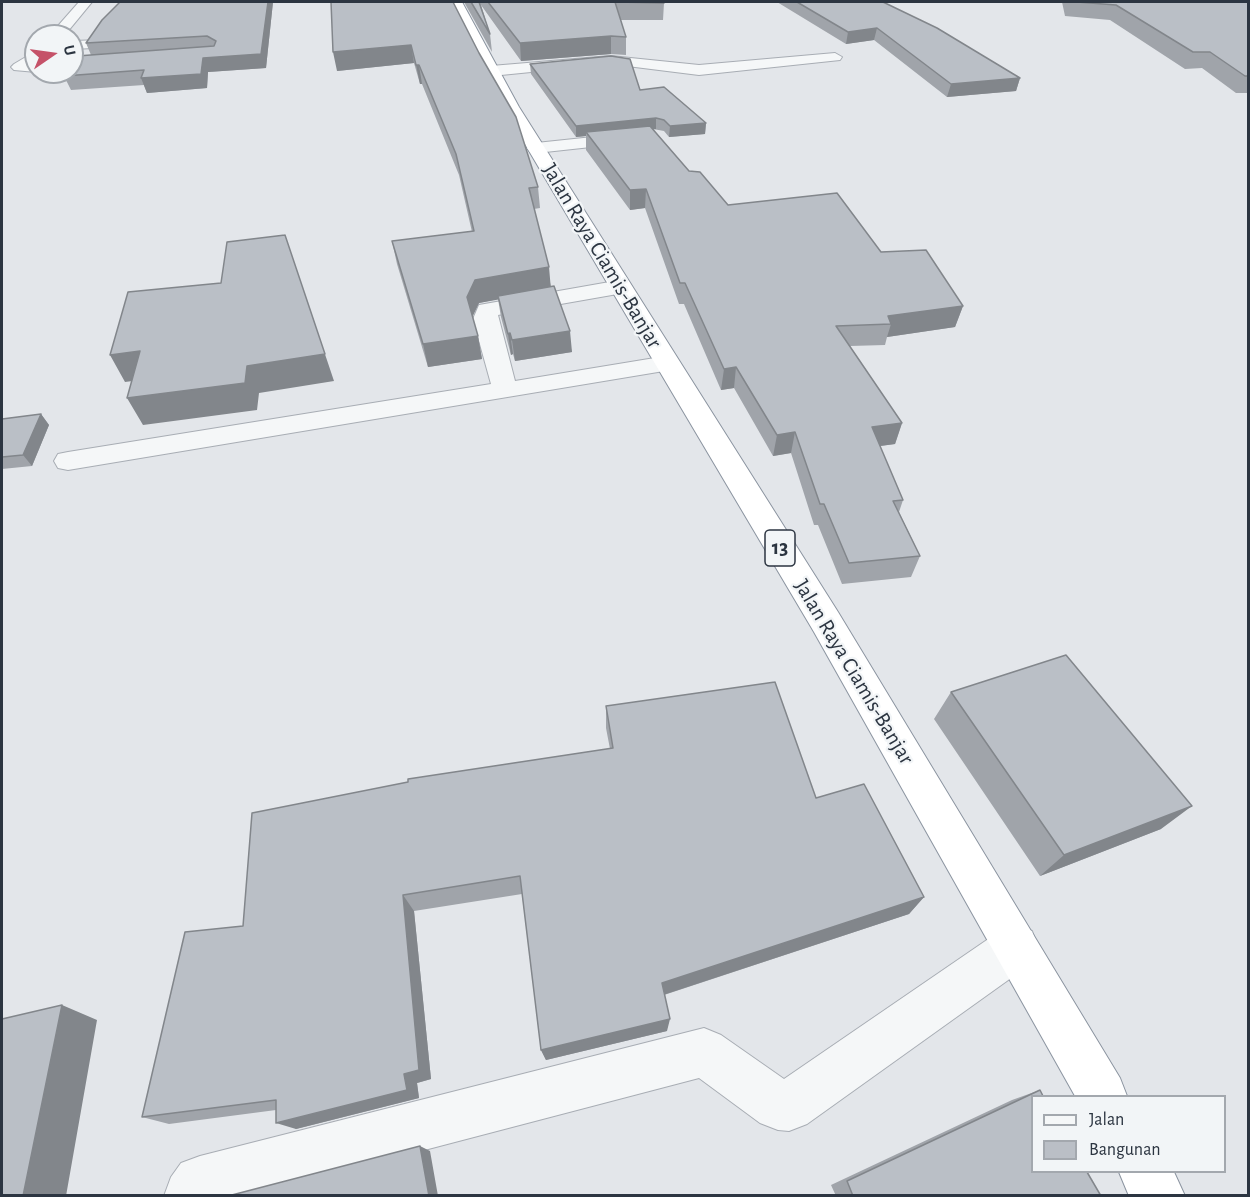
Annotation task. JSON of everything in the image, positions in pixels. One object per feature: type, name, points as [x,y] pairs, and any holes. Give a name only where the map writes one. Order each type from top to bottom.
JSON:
[{"type":"highway","name":"Jalan Raya Ciamis-Banjar","points":[[456,2],[491,71],[536,148],[826,622],[1101,1095]]},
{"type":"highway","points":[[1146,1173],[1158,1196]]},
{"type":"street","points":[[67,24],[86,2]]},
{"type":"street","points":[[84,44],[144,42]]},
{"type":"street","points":[[491,71],[611,60],[699,70],[835,57]]},
{"type":"street","points":[[19,67],[24,63]]},
{"type":"street","points":[[2,70],[24,67]]},
{"type":"street","points":[[536,148],[650,136]]},
{"type":"street","points":[[505,390],[485,319],[487,309],[621,287]]},
{"type":"street","points":[[68,461],[667,364]]},
{"type":"street","points":[[190,1196],[197,1184],[204,1180],[704,1052],[785,1107],[1016,946]]},
{"type":"building","points":[[120,2],[268,2],[261,54],[203,58],[201,74],[141,78],[144,70],[84,74],[84,55],[214,46],[216,41],[207,36],[86,43],[102,20]]},
{"type":"building","points":[[331,2],[453,2],[516,117],[538,187],[529,188],[549,267],[475,280],[467,297],[478,336],[423,344],[392,241],[474,231],[456,154],[419,65],[416,65],[411,45],[333,52]]},
{"type":"building","points":[[471,2],[479,2],[490,34]]},
{"type":"building","points":[[488,2],[615,2],[626,37],[611,36],[520,43]]},
{"type":"building","points":[[615,2],[663,2],[664,3]]},
{"type":"building","points":[[797,2],[883,2],[937,28],[1020,78],[951,84],[877,28],[848,32]]},
{"type":"building","points":[[1077,2],[1248,2],[1248,76],[1210,52],[1193,52],[1116,5]]},
{"type":"building","points":[[611,56],[630,59],[640,90],[664,87],[706,123],[670,126],[664,120],[656,118],[576,126],[530,64]]},
{"type":"building","points":[[650,126],[689,171],[700,172],[728,205],[837,193],[881,252],[926,250],[963,306],[888,316],[891,324],[836,326],[902,423],[872,427],[903,500],[893,501],[920,556],[849,563],[824,504],[820,504],[795,432],[777,435],[736,367],[724,369],[685,283],[680,283],[646,189],[630,190],[586,132]]},
{"type":"building","points":[[285,235],[325,354],[247,366],[245,383],[127,398],[140,351],[110,355],[128,292],[221,283],[227,242]]},
{"type":"building","points":[[554,286],[570,331],[512,340],[510,333],[508,334],[498,296]]},
{"type":"building","points":[[41,414],[23,455],[2,457],[2,419]]},
{"type":"building","points":[[1066,655],[1192,806],[1064,855],[951,692]]},
{"type":"building","points":[[775,682],[816,798],[864,784],[924,897],[662,983],[670,1019],[541,1050],[520,876],[403,895],[419,1070],[404,1074],[407,1090],[276,1123],[276,1100],[142,1117],[185,932],[243,926],[252,813],[408,782],[408,779],[613,748],[606,706]]},
{"type":"building","points":[[62,1005],[23,1196],[2,1196],[2,1019]]},
{"type":"building","points":[[1040,1090],[1042,1095],[1031,1095],[1031,1173],[1088,1173],[1101,1196],[853,1196],[847,1181]]},
{"type":"building","points":[[420,1146],[429,1196],[228,1196]]}]
